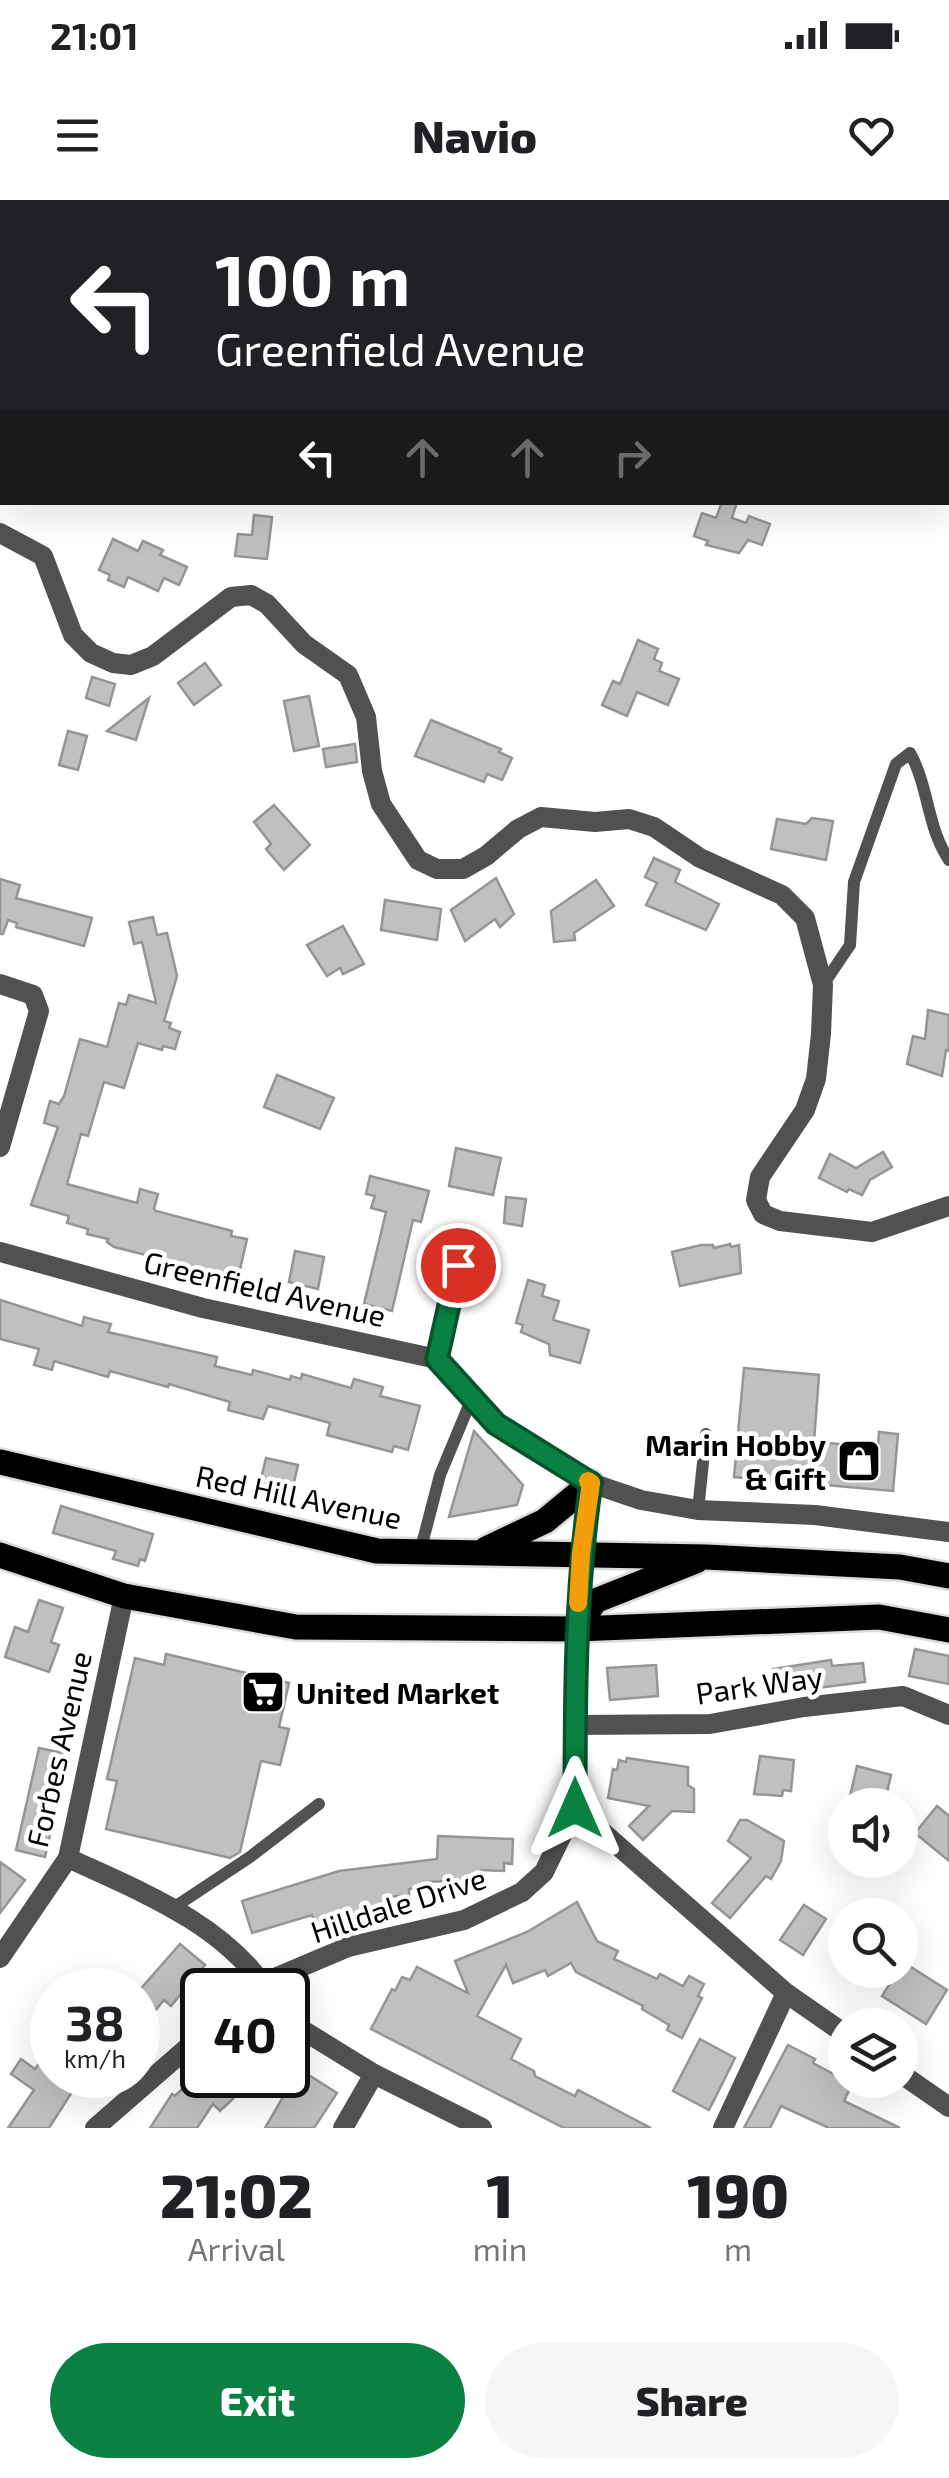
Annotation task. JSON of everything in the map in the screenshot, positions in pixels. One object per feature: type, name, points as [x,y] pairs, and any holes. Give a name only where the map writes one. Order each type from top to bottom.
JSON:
[{"type":"main road","name":"Red Hill Avenue","points":[[0,1462],[377,1551],[706,1557],[900,1567],[949,1576]]},
{"type":"main road","points":[[479,1552],[545,1521],[591,1483]]},
{"type":"main road","points":[[0,1555],[124,1596],[296,1627],[577,1629],[879,1617],[949,1630]]},
{"type":"main road","points":[[577,1629],[595,1601],[706,1557]]},
{"type":"street","points":[[0,533],[43,556],[73,634],[92,653],[112,663],[132,665],[153,656],[232,597],[251,595],[267,604],[304,644],[348,675],[366,716],[372,770],[381,804],[418,860],[437,869],[463,870],[518,829],[541,817],[595,822],[630,818],[654,827],[700,858],[782,896],[804,918],[823,985],[816,1079],[806,1110],[760,1177],[756,1200],[763,1214],[780,1222],[872,1232],[949,1206]]},
{"type":"street","points":[[0,984],[33,994],[39,1011],[0,1147]]},
{"type":"street","points":[[464,1234],[437,1359],[496,1424],[591,1483],[641,1500],[698,1510],[815,1515],[949,1532]]},
{"type":"street","name":"Greenfield Avenue","points":[[0,1252],[203,1308],[437,1359]]},
{"type":"street","points":[[591,1483],[581,1553],[577,1629],[575,1808],[786,1993],[828,2022]]},
{"type":"street","name":"Forbes Avenue","points":[[0,1958],[68,1858],[124,1596]]},
{"type":"street","name":"Park Way","points":[[574,1726],[710,1724],[804,1707],[903,1696],[949,1714]]},
{"type":"street","name":"Hilldale Drive","points":[[304,1968],[348,1947],[464,1920],[522,1892],[544,1872],[575,1808]]},
{"type":"street","points":[[68,1858],[164,1903],[210,1931],[244,1968]]},
{"type":"street","points":[[724,2128],[786,1993]]},
{"type":"street","points":[[310,2035],[374,2074],[482,2128]]},
{"type":"street","points":[[95,2128],[180,2054]]},
{"type":"street","points":[[343,2128],[374,2074]]},
{"type":"street","points":[[918,2085],[949,2107]]},
{"type":"lane","points":[[823,985],[850,945],[854,882],[896,764],[910,753],[919,768],[933,828],[949,860]]},
{"type":"lane","points":[[420,1552],[440,1474],[472,1398]]},
{"type":"lane","points":[[698,1510],[706,1434]]},
{"type":"lane","points":[[164,1903],[250,1857],[319,1804]]},
{"type":"building","points":[[721,505],[736,505],[732,518],[746,523],[749,516],[770,524],[762,545],[748,540],[739,553],[706,545],[708,541],[694,536],[702,513],[716,518]]},
{"type":"building","points":[[254,515],[272,517],[267,559],[235,556],[238,534],[252,535]]},
{"type":"building","points":[[113,539],[138,551],[143,541],[163,550],[160,555],[187,567],[179,585],[164,578],[158,591],[128,577],[124,587],[108,580],[110,575],[99,570]]},
{"type":"building","points":[[638,640],[658,649],[654,659],[662,663],[659,671],[679,679],[668,705],[637,692],[627,716],[602,705],[613,681],[620,684]]},
{"type":"building","points":[[205,663],[221,685],[194,705],[178,683]]},
{"type":"building","points":[[92,677],[115,684],[109,706],[86,698]]},
{"type":"building","points":[[309,696],[319,746],[294,751],[284,701]]},
{"type":"building","points":[[149,698],[136,740],[107,731]]},
{"type":"building","points":[[431,720],[501,749],[499,752],[512,758],[502,780],[487,774],[484,782],[415,756]]},
{"type":"building","points":[[68,731],[87,736],[78,770],[59,765]]},
{"type":"building","points":[[355,744],[357,762],[326,767],[323,749]]},
{"type":"building","points":[[274,805],[310,845],[284,870],[266,849],[271,844],[254,822]]},
{"type":"building","points":[[812,818],[833,821],[826,860],[771,849],[777,819],[806,824]]},
{"type":"building","points":[[654,858],[680,870],[675,882],[719,904],[706,930],[646,905],[657,883],[645,877]]},
{"type":"building","points":[[496,878],[514,914],[500,927],[495,919],[465,941],[451,910]]},
{"type":"building","points":[[0,879],[20,885],[16,898],[92,918],[84,946],[16,927],[17,923],[8,920],[0,934]]},
{"type":"building","points":[[596,880],[614,906],[574,933],[575,940],[554,942],[551,911]]},
{"type":"building","points":[[385,900],[441,909],[437,940],[381,930]]},
{"type":"building","points":[[153,917],[157,935],[167,933],[177,976],[164,1021],[180,1032],[175,1049],[163,1046],[162,1050],[138,1043],[124,1088],[104,1082],[88,1136],[81,1134],[67,1184],[137,1203],[140,1189],[158,1194],[156,1211],[232,1231],[231,1236],[247,1239],[238,1278],[114,1247],[108,1239],[67,1223],[69,1216],[31,1205],[58,1127],[44,1123],[50,1101],[59,1104],[64,1096],[80,1039],[107,1047],[119,1003],[126,1005],[129,995],[156,1003],[142,942],[134,944],[129,922]]},
{"type":"building","points":[[343,926],[364,964],[343,974],[340,968],[327,976],[307,945]]},
{"type":"building","points":[[928,1010],[949,1015],[949,1051],[946,1050],[942,1076],[907,1064],[913,1036],[925,1039]]},
{"type":"building","points":[[277,1075],[334,1098],[320,1129],[264,1107]]},
{"type":"building","points":[[456,1148],[501,1158],[493,1195],[449,1186]]},
{"type":"building","points":[[883,1152],[892,1167],[870,1180],[862,1195],[819,1178],[830,1154],[856,1168]]},
{"type":"building","points":[[370,1176],[429,1191],[421,1222],[413,1220],[392,1311],[364,1304],[386,1212],[371,1208],[375,1196],[366,1194]]},
{"type":"building","points":[[506,1197],[526,1199],[522,1226],[504,1223]]},
{"type":"building","points":[[739,1245],[741,1273],[680,1286],[672,1252]]},
{"type":"building","points":[[295,1251],[324,1257],[318,1289],[289,1282]]},
{"type":"building","points":[[528,1280],[545,1285],[542,1296],[559,1301],[553,1320],[589,1330],[580,1363],[550,1355],[549,1344],[521,1332],[523,1325],[516,1323]]},
{"type":"building","points":[[0,1300],[82,1326],[84,1317],[111,1324],[108,1332],[217,1357],[215,1366],[252,1375],[253,1370],[290,1380],[291,1376],[301,1379],[302,1374],[351,1388],[354,1379],[383,1387],[380,1396],[420,1406],[408,1450],[394,1446],[392,1452],[327,1435],[330,1423],[268,1406],[263,1419],[228,1410],[230,1402],[169,1384],[168,1387],[110,1371],[108,1377],[54,1361],[52,1370],[34,1365],[39,1349],[0,1339]]},
{"type":"building","points":[[744,1368],[819,1375],[814,1442],[878,1447],[879,1432],[898,1434],[893,1491],[734,1477]]},
{"type":"building","points":[[474,1431],[523,1485],[517,1505],[449,1517]]},
{"type":"building","points":[[266,1458],[298,1465],[292,1491],[260,1483]]},
{"type":"building","points":[[61,1506],[153,1534],[145,1561],[140,1559],[138,1566],[113,1559],[116,1551],[53,1533]]},
{"type":"building","points":[[39,1600],[63,1608],[51,1642],[59,1645],[49,1672],[5,1657],[15,1627],[28,1632]]},
{"type":"building","points":[[915,1649],[949,1656],[949,1684],[909,1676]]},
{"type":"building","points":[[166,1654],[289,1683],[279,1727],[289,1729],[280,1765],[261,1761],[240,1852],[230,1858],[106,1829],[117,1781],[107,1779],[135,1658],[164,1665]]},
{"type":"building","points":[[831,1660],[832,1666],[863,1663],[865,1682],[777,1693],[773,1669]]},
{"type":"building","points":[[656,1665],[658,1696],[610,1700],[607,1668]]},
{"type":"building","points":[[39,1748],[68,1754],[45,1857],[16,1850]]},
{"type":"building","points":[[760,1756],[794,1760],[791,1791],[783,1790],[782,1796],[754,1794]]},
{"type":"building","points":[[627,1758],[688,1767],[688,1785],[694,1789],[694,1812],[672,1811],[643,1840],[629,1826],[649,1806],[608,1798],[613,1769],[617,1770],[619,1760],[626,1762]]},
{"type":"building","points":[[857,1766],[891,1775],[888,1788],[852,1788]]},
{"type":"building","points":[[937,1806],[949,1816],[949,1861],[918,1835],[918,1829]]},
{"type":"building","points":[[740,1820],[747,1820],[784,1841],[781,1861],[771,1879],[766,1876],[730,1918],[712,1903],[751,1858],[728,1841]]},
{"type":"building","points":[[438,1836],[513,1839],[512,1864],[504,1863],[504,1871],[481,1870],[481,1880],[424,1882],[424,1887],[409,1889],[409,1895],[387,1897],[388,1908],[331,1919],[333,1924],[317,1929],[312,1915],[252,1933],[242,1901],[339,1871],[437,1859]]},
{"type":"building","points":[[0,1862],[25,1880],[0,1913]]},
{"type":"building","points":[[577,1902],[597,1941],[618,1951],[614,1959],[657,1979],[660,1974],[683,1986],[689,1976],[704,1984],[698,1996],[702,1998],[682,2038],[667,2030],[669,2025],[642,2009],[643,2006],[576,1972],[571,1963],[548,1976],[545,1970],[513,1983],[506,1965],[477,2016],[521,2039],[511,2059],[534,2071],[535,2076],[575,2096],[578,2090],[651,2128],[564,2128],[371,2029],[392,1989],[395,1991],[402,1977],[410,1980],[417,1967],[468,1993],[455,1961],[527,1932]]},
{"type":"building","points":[[804,1905],[826,1919],[803,1955],[780,1940]]},
{"type":"building","points":[[180,1944],[205,1965],[180,1968],[180,1995],[171,2006],[164,2000],[160,2005],[159,1968]]},
{"type":"building","points":[[918,1972],[947,1990],[926,2024],[918,2019],[918,2008],[901,2008],[882,1996],[887,1988],[918,1988]]},
{"type":"building","points":[[700,2039],[735,2058],[709,2110],[673,2091]]},
{"type":"building","points":[[788,2045],[815,2059],[813,2063],[828,2071],[828,2098],[845,2098],[844,2101],[900,2128],[829,2128],[781,2106],[770,2128],[744,2128]]},
{"type":"building","points":[[21,2059],[30,2065],[30,2087],[11,2074]]},
{"type":"building","points":[[310,2076],[337,2093],[314,2128],[265,2128],[282,2098],[310,2098]]},
{"type":"building","points":[[180,2091],[180,2098],[234,2098],[220,2111],[213,2104],[197,2128],[150,2128],[172,2094]]},
{"type":"building","points":[[30,2096],[68,2098],[49,2128],[8,2128]]},
{"type":"slow traffic","points":[[578,1603],[591,1483],[588,1481]]},
{"type":"place","name":"Marin Hobby & Gift","points":[[859,1461]]},
{"type":"place","name":"United Market","points":[[263,1692]]},
{"type":"route","points":[[458,1265],[437,1359],[496,1424],[591,1483],[581,1553],[577,1629],[575,1808]]}]
